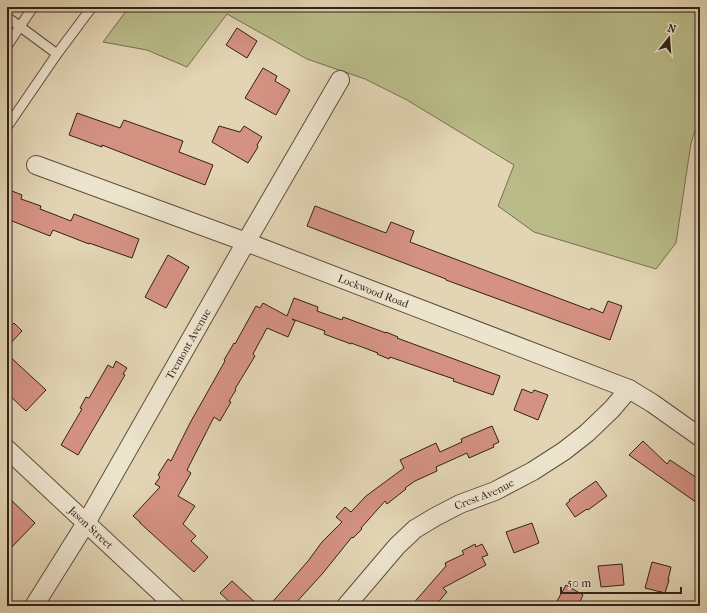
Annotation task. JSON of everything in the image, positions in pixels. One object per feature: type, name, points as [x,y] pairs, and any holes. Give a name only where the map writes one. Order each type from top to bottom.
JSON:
[{"type":"street","name":"Tremont Avenue","points":[[34,606],[86,523],[340,80]]},
{"type":"street","name":"Lockwood Road","points":[[36,165],[246,242],[629,389],[652,403],[700,438]]},
{"type":"street","name":"Crest Avenue","points":[[346,606],[397,546],[415,529],[460,504],[495,491],[533,471],[564,451],[587,433],[612,410],[629,389]]},
{"type":"street","name":"Jason Street","points":[[7,449],[175,606]]},
{"type":"lane","points":[[7,46],[33,7]]},
{"type":"lane","points":[[7,127],[57,54],[92,7]]},
{"type":"lane","points":[[7,17],[57,54]]},
{"type":"green space","points":[[129,7],[700,7],[700,115],[691,143],[676,243],[656,269],[534,232],[498,206],[514,165],[407,100],[365,79],[307,59],[227,14],[187,67],[147,50],[103,42]]},
{"type":"building","points":[[237,28],[257,41],[247,58],[226,45]]},
{"type":"building","points":[[263,68],[277,76],[275,81],[290,90],[276,115],[245,98]]},
{"type":"building","points":[[77,113],[120,128],[124,120],[183,141],[179,152],[213,165],[205,185],[102,145],[102,147],[69,135]]},
{"type":"building","points":[[219,126],[240,132],[244,126],[262,137],[257,145],[258,147],[248,163],[212,142]]},
{"type":"building","points":[[7,189],[22,195],[21,199],[41,206],[40,209],[71,221],[74,214],[139,239],[132,258],[53,230],[50,236],[12,221],[9,232],[7,231]]},
{"type":"building","points":[[315,206],[386,233],[391,222],[414,231],[410,242],[590,310],[591,308],[603,313],[608,301],[622,306],[610,340],[446,280],[307,226]]},
{"type":"building","points":[[168,255],[189,267],[166,308],[145,297]]},
{"type":"building","points":[[294,298],[318,307],[317,311],[342,320],[343,317],[386,332],[398,337],[397,338],[500,376],[493,395],[453,381],[454,379],[390,357],[389,359],[377,354],[378,353],[324,334],[325,331],[292,319],[295,321],[288,337],[267,328],[253,354],[255,356],[235,389],[236,390],[229,401],[231,402],[220,421],[214,417],[187,470],[191,473],[178,496],[195,506],[183,524],[196,536],[191,541],[208,557],[194,572],[133,516],[160,487],[155,484],[160,477],[158,475],[168,459],[171,461],[190,423],[225,361],[224,360],[234,343],[235,344],[256,306],[260,308],[263,303],[287,316]]},
{"type":"building","points":[[14,323],[22,331],[7,347],[7,330]]},
{"type":"building","points":[[7,354],[46,390],[26,411],[7,393]]},
{"type":"building","points":[[116,361],[127,368],[123,374],[125,375],[78,455],[61,445],[82,409],[80,408],[86,397],[89,398],[108,365],[113,368]]},
{"type":"building","points":[[522,389],[532,393],[534,390],[548,395],[538,420],[514,410]]},
{"type":"building","points":[[492,426],[499,442],[493,445],[494,447],[469,458],[467,453],[436,467],[437,471],[415,481],[387,504],[385,501],[293,606],[269,606],[308,561],[322,542],[342,522],[336,517],[345,507],[351,512],[366,496],[404,468],[400,460],[436,443],[440,452],[462,442],[461,439]]},
{"type":"building","points":[[643,441],[667,464],[670,460],[700,480],[700,505],[629,455]]},
{"type":"building","points":[[596,481],[607,496],[588,510],[587,509],[575,517],[566,504],[570,501],[569,500]]},
{"type":"building","points":[[7,496],[35,523],[7,552]]},
{"type":"building","points":[[532,523],[539,543],[514,553],[506,532]]},
{"type":"building","points":[[475,544],[476,547],[482,544],[488,555],[482,557],[486,565],[443,588],[447,592],[435,606],[411,606],[446,566],[445,563],[464,554],[462,551]]},
{"type":"building","points":[[652,562],[671,567],[665,593],[645,588]]},
{"type":"building","points":[[622,564],[624,585],[601,587],[598,566]]},
{"type":"building","points":[[232,581],[259,606],[234,606],[220,593]]},
{"type":"building","points":[[566,585],[583,595],[578,606],[565,606],[557,601]]}]
